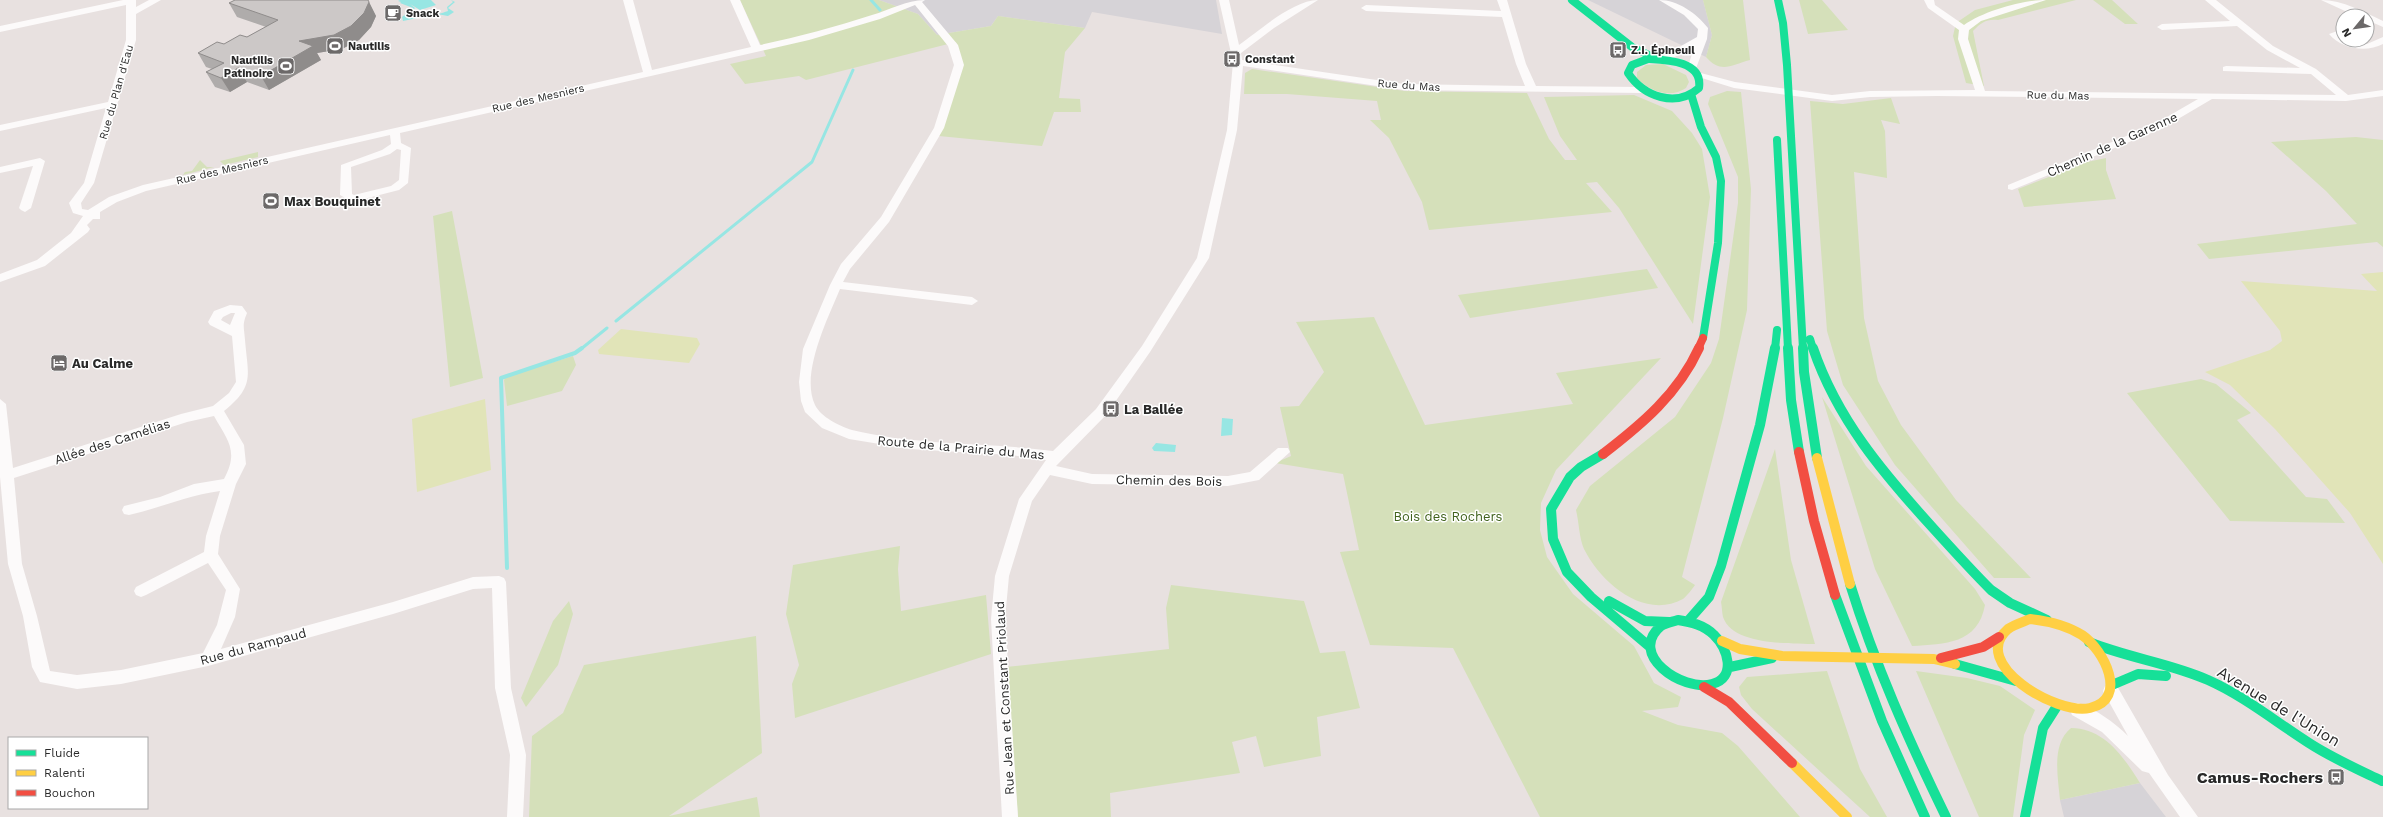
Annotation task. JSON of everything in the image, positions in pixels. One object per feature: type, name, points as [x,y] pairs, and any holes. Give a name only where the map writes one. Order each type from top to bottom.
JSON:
[{"type":"main road","points":[[1572,0],[1588,10],[1632,48],[1659,59]]},
{"type":"main road","points":[[1778,0],[1783,23],[1787,65],[1801,284],[1804,372],[1817,460],[1836,538],[1866,638],[1906,736],[1946,817]]},
{"type":"main road","points":[[1606,26],[1625,54],[1630,69],[1632,82],[1642,90],[1663,97],[1680,107]]},
{"type":"main road","points":[[1630,69],[1642,60],[1659,59],[1679,62],[1694,72],[1700,83],[1699,88],[1691,94],[1678,97],[1663,97]]},
{"type":"main road","points":[[1775,84],[1776,100]]},
{"type":"main road","points":[[1691,94],[1701,127],[1716,157],[1720,170],[1721,197],[1713,289],[1705,333],[1692,365],[1674,391],[1642,423],[1597,459],[1570,491],[1562,510],[1560,529],[1563,545],[1575,565],[1600,595],[1645,621],[1688,621],[1707,628],[1722,641],[1740,649],[1782,656],[1934,659],[1985,671],[2016,681]]},
{"type":"main road","points":[[1687,114],[1701,127]]},
{"type":"main road","points":[[1777,131],[1785,306],[1793,416],[1818,537],[1846,628],[1893,748],[1925,817]]},
{"type":"main road","points":[[1801,284],[1812,350],[1822,374],[1851,430],[1867,453],[1987,586],[2012,605],[2071,630],[2089,642],[2107,663],[2112,675],[2112,688],[2106,699],[2098,705],[2074,709],[2057,706],[2028,691],[2016,681],[2004,666],[1998,651],[1999,637],[2005,627],[2016,621],[2030,619],[2047,620]]},
{"type":"main road","points":[[1688,621],[1709,597],[1721,566],[1760,425],[1772,366],[1778,321],[1785,306]]},
{"type":"main road","points":[[1597,459],[1581,467],[1570,478],[1555,499],[1551,514],[1553,539],[1567,572],[1579,586],[1650,647]]},
{"type":"main road","points":[[1669,622],[1659,627],[1652,636],[1650,647],[1656,664],[1672,679],[1693,687],[1704,688],[1716,684],[1725,677],[1730,667],[1729,654],[1722,641]]},
{"type":"main road","points":[[1934,659],[1983,647],[1999,637]]},
{"type":"main road","name":"Avenue de l'Union","points":[[2089,642],[2109,652],[2127,658],[2179,669],[2208,680],[2243,698],[2338,760],[2383,781]]},
{"type":"main road","points":[[1730,667],[1782,656]]},
{"type":"main road","name":"Avenue de l'Union","points":[[2112,688],[2121,678],[2136,674],[2162,675],[2202,688]]},
{"type":"main road","points":[[1704,688],[1729,702],[1748,719],[1847,817]]},
{"type":"main road","name":"Avenue de l'Union","points":[[2222,698],[2335,768],[2352,776],[2383,781]]},
{"type":"main road","points":[[2025,817],[2043,728],[2057,706]]},
{"type":"street","points":[[131,13],[156,0]]},
{"type":"street","points":[[628,0],[648,73]]},
{"type":"street","points":[[735,0],[757,48]]},
{"type":"street","name":"Rue Jean et Constant Priolaud","points":[[1010,817],[999,626],[1000,592],[1006,558],[1020,512],[1026,499],[1046,468],[1056,456],[1101,412],[1146,349],[1203,258],[1232,130],[1237,58],[1224,0]]},
{"type":"street","points":[[1237,58],[1271,26],[1313,0]]},
{"type":"street","points":[[1502,0],[1521,64],[1532,89]]},
{"type":"street","points":[[1664,0],[1697,21],[1703,28],[1701,39],[1692,61],[1694,72]]},
{"type":"street","points":[[1929,0],[1931,6],[1964,29]]},
{"type":"street","points":[[1981,94],[1963,39],[1964,29],[1978,19],[2041,0]]},
{"type":"street","points":[[2210,0],[2270,48],[2313,71],[2346,98]]},
{"type":"street","points":[[2326,0],[2345,8]]},
{"type":"street","points":[[0,29],[131,1]]},
{"type":"street","name":"Rue du Plan d'Eau","points":[[99,211],[77,210],[76,203],[89,183],[131,40],[131,1]]},
{"type":"street","name":"Rue des Mesniers","points":[[0,278],[41,263],[77,234],[99,211],[152,186],[857,24],[918,1]]},
{"type":"street","name":"Route de la Prairie du Mas","points":[[918,1],[953,45],[959,65],[939,128],[885,219],[845,266],[836,285],[816,330],[806,363],[807,401],[813,413],[827,425],[849,434],[903,443],[940,447],[1010,450],[1056,456]]},
{"type":"street","points":[[1366,8],[1507,14]]},
{"type":"street","points":[[2162,27],[2239,23]]},
{"type":"street","points":[[1659,59],[1690,47],[1701,39]]},
{"type":"street","name":"Rue du Mas","points":[[1237,58],[1404,87],[1642,90]]},
{"type":"street","name":"Rue du Mas","points":[[1581,89],[1618,80],[1630,69]]},
{"type":"street","points":[[2226,69],[2313,71]]},
{"type":"street","name":"Rue du Mas","points":[[1694,72],[1734,85]]},
{"type":"street","name":"Rue du Mas","points":[[1699,88],[1734,85],[1748,86],[1832,98],[1887,94],[1981,94],[2346,98],[2383,93]]},
{"type":"street","name":"Chemin de la Garenne","points":[[2012,187],[2157,127],[2210,97]]},
{"type":"street","points":[[0,128],[112,104]]},
{"type":"street","points":[[396,130],[396,145]]},
{"type":"street","points":[[396,145],[406,148],[404,181],[395,188],[352,199],[346,195],[346,165],[386,152],[396,145]]},
{"type":"street","points":[[0,170],[40,162],[25,208]]},
{"type":"street","points":[[836,285],[972,301]]},
{"type":"street","points":[[208,659],[219,640],[230,611],[233,589],[211,555],[213,536],[229,484],[239,464],[237,444],[217,410],[234,396],[242,382],[238,334]]},
{"type":"street","name":"Rue du Rampaud","points":[[0,406],[8,474],[15,564],[30,616],[40,667],[45,677],[77,682],[120,676],[208,659],[393,608],[473,584],[499,582],[503,688],[518,756],[515,817]]},
{"type":"street","name":"Allée des Camélias","points":[[8,474],[186,417],[217,410]]},
{"type":"street","name":"Chemin des Bois","points":[[1046,468],[1059,473],[1092,479],[1228,481],[1254,476],[1283,452]]},
{"type":"street","points":[[129,510],[162,502],[194,489],[229,484]]},
{"type":"street","points":[[141,591],[211,555]]},
{"type":"street","points":[[2112,688],[2162,780]]},
{"type":"street","points":[[2074,709],[2108,727],[2162,780],[2190,817]]},
{"type":"shaded area","points":[[879,0],[1216,0],[1222,34],[1092,12],[1085,28],[998,16],[991,26],[937,35],[918,14]]},
{"type":"shaded area","points":[[1588,0],[1703,0],[1712,35],[1706,57]]},
{"type":"shaded area","points":[[2140,783],[2166,817],[2064,817],[2060,800]]},
{"type":"green space","points":[[740,0],[879,0],[918,14],[937,35],[991,26],[998,16],[1085,28],[1065,52],[1059,98],[1080,99],[1081,112],[1054,112],[1042,146],[939,136],[963,67],[956,42],[806,80],[799,76],[745,84],[730,64],[766,56]]},
{"type":"green space","points":[[1703,0],[1743,0],[1750,60],[1732,66],[1722,67],[1711,62],[1706,57],[1712,35]]},
{"type":"green space","points":[[1799,0],[1822,0],[1848,30],[1808,34]]},
{"type":"green space","points":[[2013,0],[2076,0],[1982,23],[1973,31],[1984,86],[1966,83],[1953,36],[1956,23],[1975,10]]},
{"type":"green space","points":[[2093,0],[2112,0],[2138,24],[2125,24]]},
{"type":"green space","points":[[1663,64],[1686,75],[1689,82],[1686,88],[1673,93],[1660,92],[1647,87],[1637,78],[1637,72],[1646,65]]},
{"type":"green space","points":[[1252,69],[1405,91],[1527,93],[1549,139],[1565,160],[1577,160],[1560,136],[1544,97],[1634,95],[1672,111],[1692,133],[1702,149],[1710,197],[1693,324],[1619,208],[1597,182],[1586,183],[1612,212],[1429,230],[1422,202],[1389,138],[1370,120],[1381,120],[1377,101],[1287,94],[1244,94],[1245,73]]},
{"type":"green space","points":[[1727,91],[1741,92],[1751,189],[1747,310],[1723,418],[1682,577],[1695,585],[1683,599],[1668,604],[1653,605],[1625,595],[1601,574],[1584,549],[1576,510],[1590,486],[1675,417],[1711,363],[1719,339],[1738,203],[1738,177],[1708,104],[1710,97]]},
{"type":"green space","points":[[1891,98],[1900,124],[1881,120],[1885,131],[1887,178],[1854,172],[1864,318],[1878,381],[1901,425],[1956,500],[2031,578],[1994,578],[1895,465],[1843,385],[1827,331],[1810,101],[1843,104]]},
{"type":"green space","points":[[2356,137],[2383,140],[2383,247],[2377,242],[2209,259],[2197,244],[2357,224],[2326,191],[2271,142]]},
{"type":"green space","points":[[258,152],[258,157],[224,165],[220,161]]},
{"type":"green space","points":[[2106,158],[2106,170],[2116,199],[2024,207],[2018,189],[2087,162]]},
{"type":"green space","points":[[200,160],[207,167],[214,167],[183,175],[185,172],[192,171]]},
{"type":"green space","points":[[452,211],[483,378],[450,387],[433,216]]},
{"type":"green space","points":[[1647,269],[1658,288],[1470,318],[1458,295]]},
{"type":"green space","points":[[2383,272],[2383,564],[2350,513],[2275,429],[2230,385],[2205,372],[2270,350],[2282,341],[2280,331],[2241,281],[2377,291],[2361,274]]},
{"type":"green space","name":"Bois des Rochers","points":[[1374,317],[1425,425],[1573,404],[1556,373],[1661,358],[1556,470],[1541,503],[1540,530],[1547,557],[1573,594],[1634,646],[1654,683],[1681,697],[1678,707],[1642,711],[1678,725],[1722,733],[1738,746],[1800,817],[1540,817],[1453,648],[1370,645],[1340,552],[1359,550],[1343,474],[1275,463],[1291,456],[1280,407],[1299,406],[1324,372],[1296,322]]},
{"type":"green space","points":[[621,329],[697,338],[700,344],[689,363],[599,354],[598,350]]},
{"type":"green space","points":[[573,356],[576,365],[562,391],[507,406],[504,380],[506,377]]},
{"type":"green space","points":[[2201,379],[2216,384],[2251,413],[2237,420],[2306,497],[2327,499],[2345,523],[2230,521],[2127,393]]},
{"type":"green space","points":[[1822,397],[1866,466],[1975,589],[1985,605],[1981,618],[1975,628],[1968,635],[1948,642],[1912,646],[1875,569]]},
{"type":"green space","points":[[485,399],[491,470],[417,492],[412,419]]},
{"type":"green space","points":[[1775,449],[1791,560],[1815,644],[1778,643],[1750,638],[1738,633],[1729,626],[1723,617],[1721,602]]},
{"type":"green space","points":[[900,546],[898,569],[901,611],[986,595],[991,654],[795,718],[792,684],[799,665],[786,614],[793,565]]},
{"type":"green space","points":[[1171,585],[1304,601],[1320,653],[1345,651],[1360,708],[1317,717],[1321,756],[1264,767],[1256,736],[1232,742],[1240,773],[1110,793],[1111,817],[1018,817],[1006,667],[1169,649],[1166,608]]},
{"type":"green space","points":[[569,601],[573,614],[558,665],[526,707],[521,698],[553,621]]},
{"type":"green space","points":[[756,636],[762,753],[669,816],[757,797],[760,817],[529,817],[532,736],[563,713],[584,665]]},
{"type":"green space","points":[[1827,671],[1860,769],[1887,817],[1870,817],[1752,709],[1741,695],[1739,687],[1747,677]]},
{"type":"green space","points":[[1916,671],[1967,678],[2000,686],[2035,710],[2024,735],[2013,817],[1979,817]]},
{"type":"green space","points":[[2071,728],[2083,729],[2093,733],[2112,746],[2127,763],[2140,783],[2060,800],[2057,771],[2058,752],[2065,735]]},
{"type":"water","points":[[431,0],[436,5],[420,10],[410,4],[415,8],[408,15],[412,18],[417,16],[428,16],[403,21],[402,17],[413,8],[400,3],[401,2],[398,1]]},
{"type":"water","points":[[451,0],[455,2],[448,8],[454,12],[448,16],[438,14],[448,11],[447,7],[453,2]]},
{"type":"water","points":[[1222,418],[1233,419],[1232,435],[1221,436]]},
{"type":"water","points":[[1156,443],[1176,445],[1175,452],[1154,451],[1152,448]]},
{"type":"building","name":"Nautilis","points":[[235,0],[368,0],[369,2],[364,13],[351,26],[334,35],[299,41],[313,46],[261,76],[238,68],[221,78],[206,72],[224,63],[198,53],[217,42],[224,44],[240,35],[247,37],[278,20],[229,3]]},
{"type":"waterway","points":[[871,0],[880,10]]},
{"type":"waterway","points":[[616,321],[812,162],[853,70]]},
{"type":"waterway","points":[[581,349],[607,328]]},
{"type":"waterway","points":[[507,568],[501,378],[575,353],[582,348]]},
{"type":"traffic: fast","points":[[1572,0],[1632,47],[1655,58]]},
{"type":"traffic: fast","points":[[1778,0],[1783,23],[1787,65],[1804,372],[1817,458]]},
{"type":"traffic: fast","points":[[1648,59],[1664,60],[1683,64],[1691,68],[1697,73],[1700,80],[1699,88],[1691,95],[1682,98],[1671,99],[1650,94],[1633,81],[1628,73],[1632,65],[1648,59]]},
{"type":"traffic: fast","points":[[1691,94],[1701,127],[1716,157],[1721,181],[1718,243],[1703,338]]},
{"type":"traffic: fast","points":[[1777,140],[1791,400],[1799,452]]},
{"type":"traffic: fast","points":[[1688,621],[1709,597],[1721,566],[1760,425],[1773,366],[1777,330]]},
{"type":"traffic: fast","points":[[1810,339],[1820,368],[1832,395],[1846,420],[1897,488],[1970,569],[1991,590],[2010,603],[2047,620]]},
{"type":"traffic: fast","points":[[1603,454],[1581,467],[1570,477],[1551,509],[1553,539],[1567,572],[1591,597],[1650,647]]},
{"type":"traffic: fast","points":[[1850,584],[1859,614],[1881,673],[1946,817]]},
{"type":"traffic: fast","points":[[1835,595],[1882,721],[1925,817]]},
{"type":"traffic: fast","points":[[1609,601],[1645,621],[1669,622]]},
{"type":"traffic: fast","points":[[1678,620],[1704,627],[1714,634],[1720,641],[1725,648],[1729,665],[1727,672],[1722,679],[1714,684],[1701,686],[1687,684],[1674,678],[1662,669],[1654,658],[1650,647],[1652,636],[1661,626],[1678,620]]},
{"type":"traffic: fast","points":[[2089,642],[2118,653],[2179,669],[2208,680],[2252,705],[2322,751],[2382,781]]},
{"type":"traffic: fast","points":[[1730,667],[1772,658]]},
{"type":"traffic: fast","points":[[1955,664],[2016,681]]},
{"type":"traffic: fast","points":[[2112,685],[2125,678],[2138,674],[2159,674],[2166,676]]},
{"type":"traffic: fast","points":[[2025,817],[2043,728],[2057,706]]},
{"type":"traffic: slow","points":[[1817,458],[1850,584]]},
{"type":"traffic: slow","points":[[2030,619],[2046,621],[2069,628],[2083,636],[2096,648],[2107,669],[2110,680],[2110,690],[2107,699],[2099,706],[2087,709],[2066,707],[2045,700],[2026,688],[2010,674],[2000,658],[1999,643],[2008,629],[2030,619]]},
{"type":"traffic: slow","points":[[1722,641],[1740,649],[1782,656],[1934,659],[1955,664]]},
{"type":"traffic: slow","points":[[1792,763],[1847,817]]},
{"type":"traffic: jam","points":[[1603,454],[1635,429],[1662,404],[1684,375],[1703,338]]},
{"type":"traffic: jam","points":[[1799,452],[1814,521],[1835,595]]},
{"type":"traffic: jam","points":[[1941,658],[1983,647],[1999,637]]},
{"type":"traffic: jam","points":[[1704,687],[1729,702],[1792,763]]},
{"type":"place","name":"Snack","points":[[393,13]]},
{"type":"place","name":"Nautilis","points":[[335,46]]},
{"type":"place","name":"Z.I. Épineuil","points":[[1618,50]]},
{"type":"place","name":"Constant","points":[[1232,59]]},
{"type":"place","name":"Nautilis Patinoire","points":[[286,66]]},
{"type":"place","name":"Max Bouquinet","points":[[271,201]]},
{"type":"place","name":"Au Calme","points":[[59,363]]},
{"type":"place","name":"La Ballée","points":[[1111,409]]},
{"type":"place","name":"Camus-Rochers","points":[[2336,777]]}]
